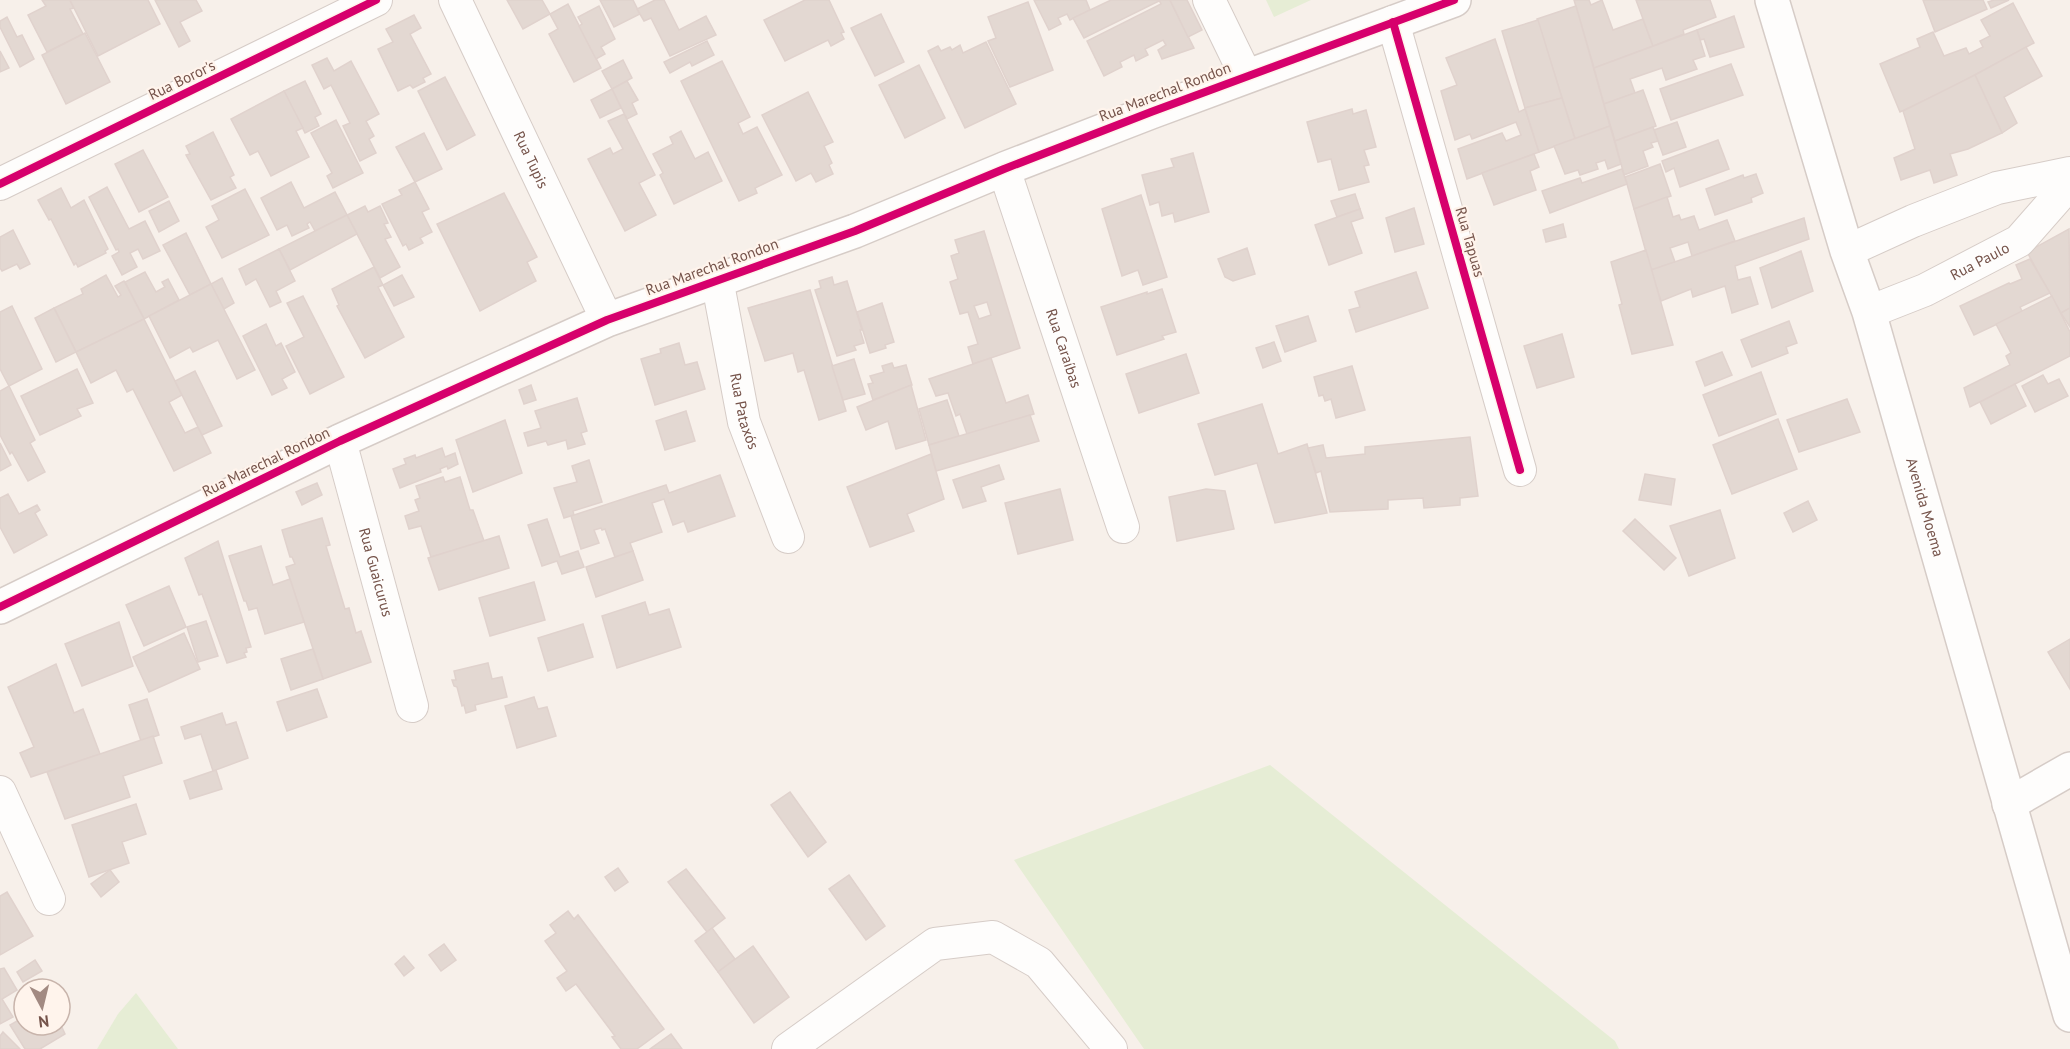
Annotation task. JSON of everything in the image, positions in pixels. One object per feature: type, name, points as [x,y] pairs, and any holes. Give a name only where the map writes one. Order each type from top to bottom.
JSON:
[{"type":"street","name":"Rua Boror's","points":[[0,184],[376,0]]},
{"type":"street","name":"Rua Tupis","points":[[455,0],[607,320]]},
{"type":"street","points":[[1209,0],[1245,76]]},
{"type":"street","name":"Rua Marechal Rondon","points":[[0,608],[340,441],[607,320],[855,231],[1004,169],[1245,76],[1454,0]]},
{"type":"street","name":"Avenida Moema","points":[[1772,0],[1846,251],[1869,312],[2070,1015]]},
{"type":"street","name":"Rua Tapuas","points":[[1393,22],[1520,470]]},
{"type":"street","name":"Rua Caraíbas","points":[[1004,169],[1123,527]]},
{"type":"street","points":[[1846,251],[1913,221],[1997,188],[2070,173]]},
{"type":"street","name":"Rua Paulo","points":[[1869,312],[1925,290],[2019,241],[2070,183]]},
{"type":"street","name":"Rua Pataxós","points":[[717,279],[744,422],[788,537]]},
{"type":"street","name":"Rua Guaicurus","points":[[340,441],[412,706]]},
{"type":"street","points":[[2009,804],[2070,769]]},
{"type":"street","points":[[0,792],[50,899]]},
{"type":"street","points":[[788,1049],[935,944],[993,937],[1039,963],[1111,1049]]},
{"type":"green space","points":[[1266,0],[1311,0],[1274,17]]},
{"type":"green space","points":[[1270,765],[1615,1041],[1619,1049],[1144,1049],[1014,860]]},
{"type":"green space","points":[[136,993],[178,1049],[97,1049],[118,1014]]},
{"type":"building","points":[[42,0],[70,0],[74,8],[70,9],[83,34],[47,52],[28,15],[46,6]]},
{"type":"building","points":[[70,0],[148,0],[160,24],[98,56]]},
{"type":"building","points":[[155,0],[196,0],[202,11],[180,22],[190,41],[179,47]]},
{"type":"building","points":[[507,0],[542,0],[550,14],[523,29]]},
{"type":"building","points":[[600,0],[633,0],[640,14],[614,27]]},
{"type":"building","points":[[655,0],[664,0],[679,30],[706,16],[716,35],[670,56],[651,18],[644,21],[637,9]]},
{"type":"building","points":[[805,0],[829,0],[844,32],[841,33],[844,39],[831,46],[828,40],[785,61],[764,20]]},
{"type":"building","points":[[1034,0],[1086,0],[1090,10],[1070,20],[1067,14],[1058,18],[1061,24],[1049,30]]},
{"type":"building","points":[[1111,0],[1159,1],[1084,38],[1073,18]]},
{"type":"building","points":[[1159,0],[1170,0],[1194,48],[1162,59],[1158,50],[1166,45],[1163,40],[1145,49],[1148,55],[1136,61],[1134,55],[1120,62],[1122,67],[1104,76],[1087,41],[1161,4]]},
{"type":"building","points":[[1170,0],[1187,0],[1202,30],[1188,37]]},
{"type":"building","points":[[1574,0],[1589,0],[1591,5],[1602,0],[1613,30],[1643,19],[1653,46],[1594,68]]},
{"type":"building","points":[[1636,0],[1710,0],[1716,17],[1683,30],[1684,34],[1653,46]]},
{"type":"building","points":[[1923,0],[1983,0],[1987,9],[1935,32]]},
{"type":"building","points":[[2009,0],[1991,8],[1988,2]]},
{"type":"building","points":[[1028,2],[1053,70],[1010,87],[988,41],[996,38],[988,17]]},
{"type":"building","points":[[2013,3],[2034,43],[1945,91],[1900,112],[1880,64],[1920,47],[1917,39],[1933,32],[1944,56],[1966,48],[1969,54],[1983,47],[1980,41],[1990,36],[1981,20]]},
{"type":"building","points":[[568,4],[601,68],[574,82],[549,34],[558,29],[550,14]]},
{"type":"building","points":[[599,6],[615,39],[601,47],[605,54],[596,59],[579,26],[582,24],[578,17]]},
{"type":"building","points":[[1576,6],[1610,126],[1575,139],[1537,19]]},
{"type":"building","points":[[881,14],[904,62],[875,76],[851,28]]},
{"type":"building","points":[[414,15],[421,28],[410,34],[431,74],[423,78],[425,82],[413,88],[410,85],[398,91],[378,49],[393,42],[386,29]]},
{"type":"building","points":[[1734,16],[1744,47],[1710,57],[1704,39],[1700,40],[1697,30]]},
{"type":"building","points":[[7,17],[17,37],[22,35],[34,59],[20,67],[0,27],[0,21]]},
{"type":"building","points":[[1538,20],[1562,98],[1525,108],[1502,31]]},
{"type":"building","points":[[1697,30],[1705,56],[1693,60],[1697,69],[1666,80],[1662,68],[1630,79],[1635,93],[1604,104],[1594,68]]},
{"type":"building","points":[[85,33],[110,82],[66,104],[42,55]]},
{"type":"building","points":[[1495,39],[1519,112],[1525,109],[1539,152],[1467,179],[1458,149],[1502,133],[1506,141],[1521,135],[1516,122],[1472,139],[1470,134],[1455,140],[1441,91],[1457,85],[1446,58]]},
{"type":"building","points":[[707,41],[714,55],[692,66],[690,62],[670,73],[664,62]]},
{"type":"building","points":[[986,42],[1016,104],[965,128],[928,51],[938,46],[941,51],[950,47],[952,50],[960,45],[963,53]]},
{"type":"building","points":[[2026,47],[2042,76],[2004,97],[2017,123],[2002,133],[1975,75]]},
{"type":"building","points":[[0,51],[9,68],[0,72]]},
{"type":"building","points":[[327,58],[334,71],[351,61],[379,114],[366,121],[374,136],[369,139],[376,153],[360,161],[343,126],[350,123],[331,85],[324,89],[312,65]]},
{"type":"building","points":[[623,60],[632,78],[612,89],[602,71]]},
{"type":"building","points":[[722,61],[750,117],[738,123],[743,134],[757,127],[782,175],[755,188],[757,193],[739,201],[681,81]]},
{"type":"building","points":[[1731,64],[1743,95],[1671,120],[1660,89]]},
{"type":"building","points":[[919,65],[945,118],[905,138],[879,85]]},
{"type":"building","points":[[1975,75],[2002,133],[1968,149],[1950,154],[1957,175],[1934,183],[1930,170],[1901,180],[1894,158],[1915,149],[1903,111]]},
{"type":"building","points":[[445,77],[475,135],[447,150],[418,91]]},
{"type":"building","points":[[305,81],[321,114],[315,117],[319,126],[305,133],[284,91]]},
{"type":"building","points":[[627,81],[638,100],[632,103],[637,114],[627,119],[612,89]]},
{"type":"building","points":[[612,89],[621,108],[600,118],[591,100]]},
{"type":"building","points":[[1643,90],[1656,126],[1615,141],[1604,104]]},
{"type":"building","points":[[284,91],[303,128],[296,131],[309,157],[271,176],[258,151],[250,155],[231,119]]},
{"type":"building","points":[[808,92],[833,142],[824,146],[832,163],[829,165],[833,174],[816,182],[811,173],[796,181],[762,115]]},
{"type":"building","points":[[1562,98],[1575,139],[1539,152],[1525,108]]},
{"type":"building","points":[[1352,109],[1353,114],[1366,110],[1376,147],[1364,150],[1369,165],[1364,166],[1369,182],[1339,190],[1331,159],[1318,162],[1307,122]]},
{"type":"building","points":[[624,114],[655,175],[639,183],[656,215],[625,231],[588,159],[610,148],[613,154],[623,149],[608,121]]},
{"type":"building","points":[[336,120],[363,173],[333,188],[327,176],[332,173],[311,133]]},
{"type":"building","points":[[1677,122],[1686,147],[1663,155],[1654,130]]},
{"type":"building","points":[[1610,126],[1621,164],[1608,169],[1605,160],[1596,163],[1598,169],[1580,175],[1578,170],[1565,174],[1554,146]]},
{"type":"building","points":[[1653,127],[1658,141],[1651,143],[1653,147],[1643,151],[1648,166],[1624,175],[1615,141]]},
{"type":"building","points":[[681,131],[695,159],[708,152],[722,181],[674,204],[660,175],[663,173],[653,154],[673,144],[670,137]]},
{"type":"building","points":[[213,132],[234,175],[230,177],[236,188],[211,200],[186,155],[190,154],[186,146]]},
{"type":"building","points":[[424,133],[442,169],[415,182],[396,147]]},
{"type":"building","points":[[1718,140],[1729,169],[1680,187],[1674,168],[1666,172],[1662,161]]},
{"type":"building","points":[[143,150],[168,197],[139,212],[115,164]]},
{"type":"building","points":[[1193,153],[1209,212],[1175,222],[1173,213],[1162,216],[1159,202],[1150,205],[1142,175],[1174,167],[1171,159]]},
{"type":"building","points":[[1534,154],[1539,167],[1530,171],[1536,190],[1494,205],[1482,173]]},
{"type":"building","points":[[1660,164],[1671,196],[1634,209],[1625,177]]},
{"type":"building","points":[[1622,169],[1627,184],[1550,213],[1542,191],[1580,178],[1582,183]]},
{"type":"building","points":[[1756,174],[1763,193],[1751,198],[1752,202],[1715,215],[1706,189],[1743,175],[1744,178]]},
{"type":"building","points":[[291,182],[304,208],[335,192],[347,215],[315,231],[310,222],[307,224],[309,228],[292,236],[287,225],[277,230],[261,198]]},
{"type":"building","points":[[415,182],[429,209],[422,212],[432,232],[420,238],[423,243],[409,250],[406,244],[403,246],[382,204],[402,195],[399,190]]},
{"type":"building","points":[[107,187],[129,229],[145,221],[160,251],[143,259],[138,249],[130,253],[137,267],[122,275],[112,256],[119,252],[118,249],[116,250],[89,197]]},
{"type":"building","points":[[61,188],[71,208],[84,200],[108,249],[106,253],[78,267],[76,263],[74,265],[51,219],[49,220],[38,200]]},
{"type":"building","points":[[245,189],[269,235],[222,258],[206,227],[219,220],[212,206]]},
{"type":"building","points":[[504,193],[537,257],[527,262],[536,281],[480,311],[437,224]]},
{"type":"building","points":[[1355,194],[1360,209],[1337,217],[1331,201]]},
{"type":"building","points":[[1141,195],[1167,277],[1143,285],[1138,270],[1122,276],[1102,209]]},
{"type":"building","points":[[1667,197],[1673,217],[1679,215],[1681,220],[1694,216],[1699,230],[1727,220],[1735,241],[1692,256],[1688,242],[1670,248],[1675,262],[1651,270],[1634,209]]},
{"type":"building","points":[[169,201],[179,221],[159,232],[149,211]]},
{"type":"building","points":[[365,206],[368,212],[380,206],[388,223],[384,224],[391,237],[385,239],[400,267],[380,278],[347,215]]},
{"type":"building","points":[[1414,208],[1424,244],[1395,252],[1386,218]]},
{"type":"building","points":[[1360,209],[1363,218],[1351,222],[1362,253],[1329,265],[1315,225]]},
{"type":"building","points":[[347,215],[357,234],[290,270],[279,249]]},
{"type":"building","points":[[1804,218],[1809,239],[1735,266],[1738,280],[1750,277],[1758,304],[1732,313],[1725,286],[1693,297],[1691,289],[1661,301],[1651,270]]},
{"type":"building","points":[[1563,224],[1566,237],[1546,242],[1543,230]]},
{"type":"building","points":[[2069,229],[2070,308],[2061,313],[2027,252]]},
{"type":"building","points":[[13,230],[30,264],[20,269],[17,264],[2,271],[0,268],[0,237]]},
{"type":"building","points":[[984,231],[1020,348],[973,364],[968,347],[978,344],[968,312],[960,314],[950,282],[958,279],[951,256],[959,253],[955,240]],"holes":[[[987,302],[991,315],[979,319],[974,306]]]},
{"type":"building","points":[[186,233],[211,284],[190,295],[163,245]]},
{"type":"building","points":[[1247,248],[1255,274],[1233,281],[1225,277],[1218,259]]},
{"type":"building","points":[[279,249],[295,281],[276,291],[281,302],[270,307],[256,279],[246,285],[239,269]]},
{"type":"building","points":[[1646,250],[1673,345],[1632,354],[1611,262]]},
{"type":"building","points":[[1801,251],[1813,291],[1772,308],[1760,268]]},
{"type":"building","points":[[2030,259],[2050,293],[2020,307],[2021,313],[1974,335],[1960,306],[2022,279],[2016,265]]},
{"type":"building","points":[[374,267],[383,285],[378,287],[404,337],[365,358],[337,306],[339,305],[332,289]]},
{"type":"building","points":[[145,272],[156,292],[165,287],[162,282],[168,279],[179,300],[144,319],[125,282]]},
{"type":"building","points":[[1416,272],[1428,308],[1356,332],[1349,310],[1360,307],[1355,292]]},
{"type":"building","points":[[106,275],[118,297],[121,295],[115,286],[124,281],[144,319],[76,352],[54,308],[83,294],[81,289]]},
{"type":"building","points":[[402,275],[414,297],[394,306],[383,285]]},
{"type":"building","points":[[832,277],[834,285],[847,281],[864,343],[854,346],[856,350],[837,356],[815,290],[821,288],[819,281]]},
{"type":"building","points":[[222,278],[234,303],[224,309],[211,284]]},
{"type":"building","points":[[211,284],[255,370],[237,379],[218,340],[193,352],[190,347],[170,358],[149,316]]},
{"type":"building","points":[[1162,289],[1176,332],[1162,336],[1164,339],[1117,355],[1101,307]]},
{"type":"building","points":[[810,290],[846,411],[819,420],[804,370],[798,372],[793,353],[765,361],[748,308]]},
{"type":"building","points":[[303,296],[344,377],[310,394],[286,346],[304,337],[287,303]]},
{"type":"building","points":[[2052,296],[2070,332],[2070,356],[1970,407],[1964,388],[2010,365],[2006,356],[2011,353],[1996,324]]},
{"type":"building","points":[[882,303],[894,342],[885,345],[886,348],[870,353],[857,312]]},
{"type":"building","points":[[12,306],[42,369],[9,386],[0,369],[0,312]]},
{"type":"building","points":[[54,308],[76,352],[56,362],[35,318]]},
{"type":"building","points":[[2070,308],[2070,327],[2061,313]]},
{"type":"building","points":[[1308,316],[1316,341],[1285,352],[1276,326]]},
{"type":"building","points":[[144,319],[182,395],[169,402],[185,433],[198,427],[211,453],[174,471],[133,389],[127,392],[116,370],[91,383],[76,352]]},
{"type":"building","points":[[1789,321],[1797,343],[1786,347],[1788,353],[1752,367],[1741,340]]},
{"type":"building","points":[[266,324],[276,346],[281,343],[295,372],[282,379],[287,388],[272,395],[243,336]]},
{"type":"building","points":[[1562,334],[1574,377],[1537,388],[1524,346]]},
{"type":"building","points":[[1274,342],[1281,361],[1263,368],[1256,348]]},
{"type":"building","points":[[679,343],[685,365],[697,362],[705,389],[655,405],[641,359],[661,353],[660,349]]},
{"type":"building","points":[[1722,352],[1732,375],[1705,386],[1696,362]]},
{"type":"building","points":[[1186,354],[1199,393],[1139,413],[1126,374]]},
{"type":"building","points":[[991,358],[1006,403],[1028,395],[1034,414],[967,434],[960,414],[956,416],[948,393],[936,396],[929,379]]},
{"type":"building","points":[[854,359],[865,394],[843,400],[832,366]]},
{"type":"building","points":[[892,363],[894,368],[906,365],[912,385],[873,400],[868,384],[873,383],[870,376],[884,372],[882,366]]},
{"type":"building","points":[[1352,366],[1365,410],[1336,418],[1331,399],[1325,401],[1323,395],[1319,396],[1314,377]]},
{"type":"building","points":[[77,369],[93,403],[77,409],[81,416],[40,435],[21,396]]},
{"type":"building","points":[[195,371],[222,426],[202,435],[175,381]]},
{"type":"building","points":[[1761,372],[1776,414],[1719,436],[1703,395]]},
{"type":"building","points":[[2043,375],[2048,384],[2059,379],[2068,396],[2035,412],[2022,386]]},
{"type":"building","points":[[2015,384],[2026,406],[1991,424],[1980,402]]},
{"type":"building","points":[[531,385],[536,400],[524,404],[519,390]]},
{"type":"building","points":[[911,385],[926,440],[896,449],[888,421],[866,430],[857,407]]},
{"type":"building","points":[[9,386],[35,440],[30,443],[45,472],[28,481],[0,435],[0,391]]},
{"type":"building","points":[[577,398],[587,431],[581,433],[585,444],[568,449],[566,440],[548,445],[546,441],[528,446],[524,433],[541,428],[535,411]]},
{"type":"building","points":[[1847,399],[1860,432],[1799,452],[1787,420]]},
{"type":"building","points":[[947,400],[959,436],[929,445],[919,409]]},
{"type":"building","points":[[1262,404],[1278,454],[1307,444],[1327,513],[1275,523],[1257,463],[1215,475],[1198,424]]},
{"type":"building","points":[[686,411],[695,441],[665,450],[656,421]]},
{"type":"building","points":[[1030,415],[1039,441],[936,471],[929,445]]},
{"type":"building","points":[[1778,419],[1797,469],[1732,494],[1713,445]]},
{"type":"building","points":[[505,420],[522,473],[473,492],[456,440]]},
{"type":"building","points":[[1470,437],[1478,496],[1460,498],[1460,505],[1424,508],[1423,498],[1388,500],[1388,509],[1330,512],[1321,471],[1316,473],[1308,448],[1323,445],[1326,458],[1365,454],[1365,447]]},
{"type":"building","points":[[0,443],[11,465],[0,471]]},
{"type":"building","points":[[442,448],[445,457],[455,453],[458,464],[448,469],[447,466],[440,469],[441,472],[400,488],[393,469],[406,464],[404,459],[415,455],[416,458]]},
{"type":"building","points":[[931,454],[944,499],[907,514],[914,531],[870,547],[847,487]]},
{"type":"building","points":[[589,460],[602,502],[573,511],[574,515],[564,518],[554,488],[577,482],[572,466]]},
{"type":"building","points":[[999,465],[1004,479],[981,487],[986,501],[963,508],[953,480]]},
{"type":"building","points":[[1645,474],[1675,479],[1671,505],[1639,500]]},
{"type":"building","points":[[720,475],[735,516],[688,532],[684,521],[673,525],[664,499],[652,503],[662,532],[630,543],[633,551],[615,557],[605,529],[601,528],[594,530],[599,543],[581,549],[571,516],[666,485],[669,493]]},
{"type":"building","points":[[443,477],[445,482],[460,477],[470,510],[473,510],[484,541],[431,557],[421,526],[409,529],[405,516],[419,511],[415,500],[420,498],[416,486]]},
{"type":"building","points":[[317,483],[322,495],[302,505],[296,492]]},
{"type":"building","points":[[1060,489],[1073,540],[1018,554],[1005,503]]},
{"type":"building","points":[[1206,489],[1225,491],[1234,529],[1177,541],[1169,497]]},
{"type":"building","points":[[8,494],[19,514],[37,505],[40,510],[35,513],[47,535],[14,553],[0,527],[0,498]]},
{"type":"building","points":[[1808,501],[1817,520],[1793,532],[1784,513]]},
{"type":"building","points":[[1720,510],[1735,558],[1689,576],[1670,526]]},
{"type":"building","points":[[322,518],[330,545],[326,546],[345,609],[349,608],[356,633],[361,631],[371,662],[323,679],[286,567],[295,564],[290,557],[282,530]]},
{"type":"building","points":[[547,519],[560,557],[578,551],[584,567],[562,574],[557,561],[542,566],[528,525]]},
{"type":"building","points":[[1635,519],[1676,558],[1664,570],[1623,531]]},
{"type":"building","points":[[499,536],[509,568],[439,590],[428,558]]},
{"type":"building","points":[[218,541],[251,647],[246,648],[247,652],[244,653],[246,657],[227,663],[202,594],[199,595],[185,558]]},
{"type":"building","points":[[261,546],[273,585],[290,579],[304,622],[265,634],[257,608],[249,610],[244,601],[229,556]]},
{"type":"building","points":[[633,551],[643,580],[596,597],[586,567]]},
{"type":"building","points":[[534,582],[545,620],[490,636],[479,598]]},
{"type":"building","points":[[169,586],[186,627],[144,646],[126,605]]},
{"type":"building","points":[[645,602],[649,615],[669,609],[681,647],[617,668],[602,616]]},
{"type":"building","points":[[206,621],[218,656],[198,662],[187,627]]},
{"type":"building","points":[[119,622],[133,666],[82,686],[65,644]]},
{"type":"building","points":[[583,624],[593,657],[548,671],[538,638]]},
{"type":"building","points":[[184,633],[200,669],[149,692],[133,657]]},
{"type":"building","points":[[2070,639],[2070,689],[2048,652]]},
{"type":"building","points":[[313,649],[323,679],[291,690],[281,659]]},
{"type":"building","points":[[488,663],[492,679],[502,677],[507,697],[475,705],[476,710],[466,713],[457,687],[454,686],[452,680],[456,680],[454,671]]},
{"type":"building","points":[[56,664],[74,713],[83,709],[100,754],[31,777],[20,753],[34,747],[8,687]]},
{"type":"building","points":[[317,689],[327,717],[287,731],[277,702]]},
{"type":"building","points":[[534,697],[538,709],[547,707],[556,736],[517,748],[505,706]]},
{"type":"building","points":[[147,699],[159,735],[141,741],[129,705]]},
{"type":"building","points":[[222,713],[226,725],[236,722],[248,758],[213,771],[201,734],[185,739],[181,727]]},
{"type":"building","points":[[153,736],[162,763],[123,776],[130,797],[65,819],[47,772]]},
{"type":"building","points":[[216,770],[222,789],[190,799],[184,781]]},
{"type":"building","points":[[790,792],[826,842],[808,857],[771,805]]},
{"type":"building","points":[[136,804],[146,834],[122,842],[129,863],[89,877],[72,825]]},
{"type":"building","points":[[618,868],[628,882],[615,891],[605,877]]},
{"type":"building","points":[[686,869],[725,918],[707,932],[668,882]]},
{"type":"building","points":[[110,870],[119,882],[101,897],[91,884]]},
{"type":"building","points":[[849,875],[885,926],[866,940],[829,889]]},
{"type":"building","points":[[7,892],[33,936],[0,955],[0,896]]},
{"type":"building","points":[[568,911],[574,919],[578,915],[664,1029],[637,1049],[621,1049],[612,1037],[615,1036],[576,984],[566,991],[557,978],[567,971],[545,941],[556,933],[550,925]]},
{"type":"building","points":[[712,928],[735,959],[718,972],[695,941]]},
{"type":"building","points":[[444,944],[456,960],[441,971],[429,955]]},
{"type":"building","points":[[753,946],[789,997],[754,1023],[718,972]]},
{"type":"building","points":[[404,956],[414,968],[404,976],[395,964]]},
{"type":"building","points":[[35,960],[42,971],[32,977],[20,977],[17,972]]},
{"type":"building","points":[[4,968],[12,982],[12,993],[2,999],[12,1018],[0,1024],[0,969]]},
{"type":"building","points":[[3,1032],[20,1049],[0,1049],[0,1036]]},
{"type":"building","points":[[671,1034],[682,1049],[650,1049]]},
{"type":"building","points":[[18,1037],[60,1037],[40,1049],[25,1049]]},
{"type":"cycle path","points":[[0,184],[376,0]]},
{"type":"cycle path","points":[[0,607],[340,441],[607,320],[855,231],[1004,169],[1151,112],[1454,0]]},
{"type":"cycle path","points":[[1393,22],[1520,470]]}]
